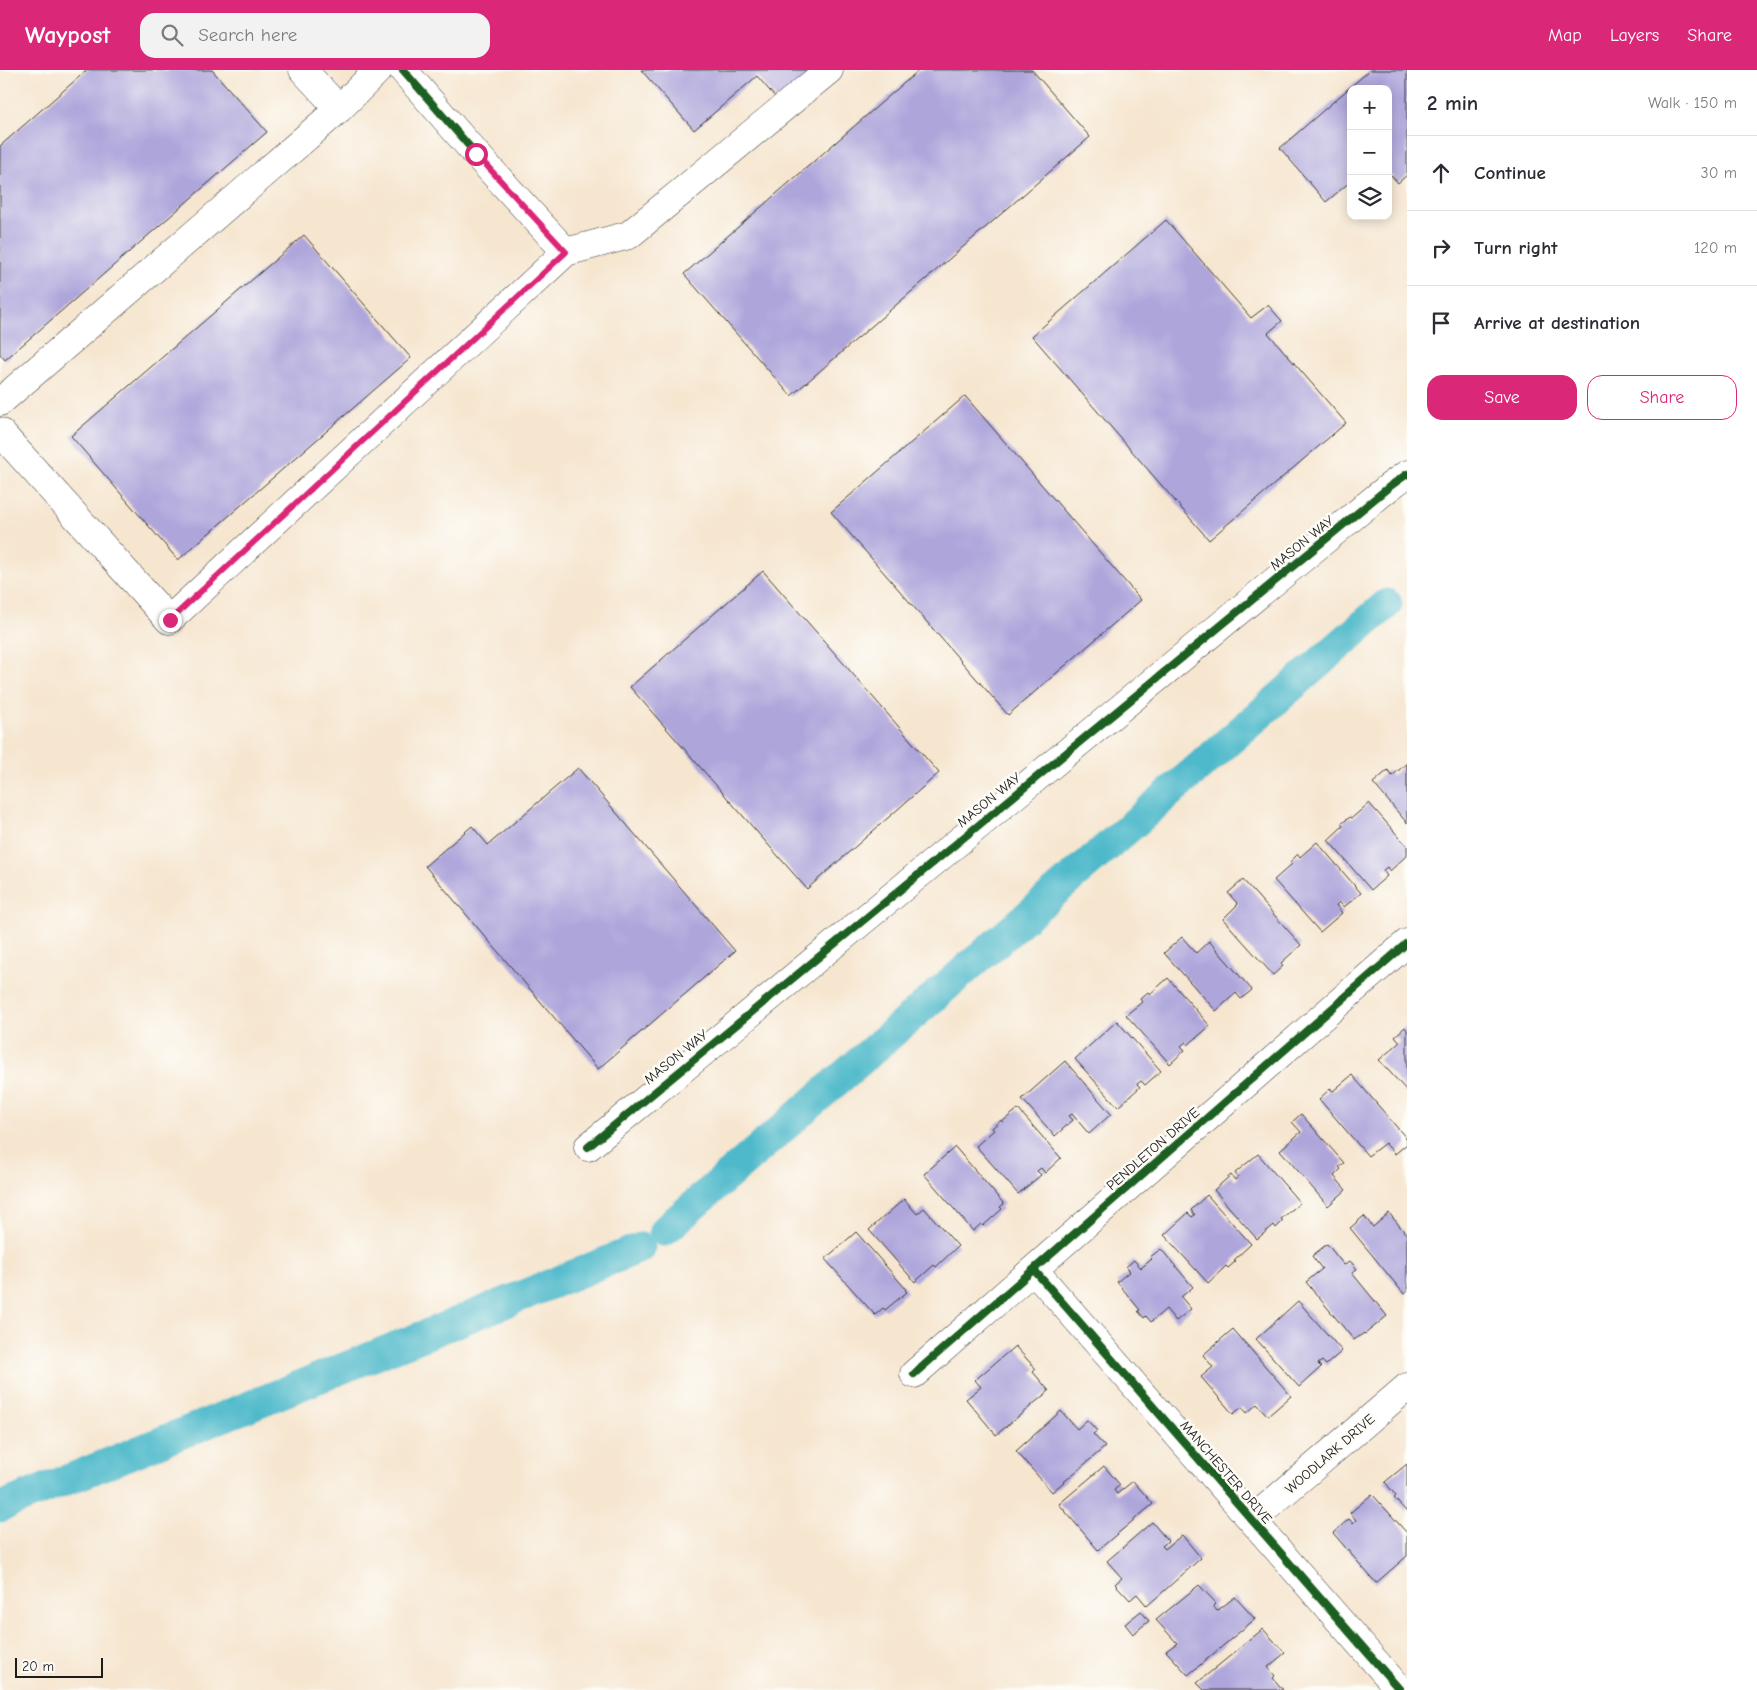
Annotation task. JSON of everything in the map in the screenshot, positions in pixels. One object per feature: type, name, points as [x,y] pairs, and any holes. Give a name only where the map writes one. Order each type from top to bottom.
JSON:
[{"type":"street","points":[[303,70],[339,109]]},
{"type":"street","points":[[0,402],[339,109],[378,70]]},
{"type":"street","points":[[403,70],[476,154],[566,252]]},
{"type":"street","points":[[0,432],[170,620],[566,252],[629,234],[829,70]]},
{"type":"street","name":"MASON WAY","points":[[588,1146],[1407,474]]},
{"type":"street","name":"PENDLETON DRIVE","points":[[914,1374],[1407,942]]},
{"type":"street","name":"MANCHESTER DRIVE","points":[[1034,1270],[1400,1690]]},
{"type":"street","name":"WOODLARK DRIVE","points":[[1252,1520],[1407,1387]]},
{"type":"building","points":[[87,70],[212,70],[267,132],[5,360],[0,354],[0,146]]},
{"type":"building","points":[[641,70],[822,70],[782,105],[757,76],[694,130]]},
{"type":"building","points":[[919,70],[1032,70],[1090,137],[791,396],[684,274]]},
{"type":"building","points":[[1370,70],[1407,70],[1407,175],[1398,183],[1392,176],[1392,85],[1353,85]]},
{"type":"building","points":[[1347,90],[1347,184],[1326,202],[1280,148]]},
{"type":"building","points":[[1166,220],[1251,318],[1268,305],[1282,321],[1268,333],[1346,423],[1209,540],[1032,336]]},
{"type":"building","points":[[304,235],[411,358],[178,560],[71,436]]},
{"type":"building","points":[[965,396],[1141,600],[1008,715],[831,512]]},
{"type":"building","points":[[763,571],[939,773],[807,889],[630,687]]},
{"type":"building","points":[[1407,763],[1407,823],[1373,783],[1388,770],[1392,776]]},
{"type":"building","points":[[578,768],[735,951],[598,1069],[425,866],[472,826],[488,845]]},
{"type":"building","points":[[1369,803],[1407,846],[1407,855],[1390,871],[1387,867],[1383,870],[1387,876],[1371,890],[1328,840],[1343,826],[1341,824],[1350,817],[1352,818]]},
{"type":"building","points":[[1317,842],[1361,893],[1344,907],[1339,902],[1336,905],[1342,913],[1320,932],[1274,880],[1292,864],[1290,862],[1298,854],[1300,857]]},
{"type":"building","points":[[1243,880],[1301,945],[1281,963],[1283,966],[1273,975],[1223,919],[1238,904],[1228,893]]},
{"type":"building","points":[[1182,937],[1196,953],[1209,941],[1252,990],[1241,999],[1236,993],[1216,1011],[1164,953]]},
{"type":"building","points":[[1168,978],[1210,1026],[1188,1045],[1186,1042],[1181,1046],[1185,1050],[1170,1064],[1126,1015],[1142,1002],[1140,999],[1148,992],[1150,994]]},
{"type":"building","points":[[1117,1021],[1161,1071],[1145,1085],[1141,1081],[1137,1084],[1140,1087],[1118,1107],[1075,1059]]},
{"type":"building","points":[[1405,1027],[1407,1030],[1407,1091],[1379,1060],[1400,1042],[1395,1036]]},
{"type":"building","points":[[1065,1061],[1111,1114],[1089,1134],[1072,1114],[1069,1116],[1073,1120],[1055,1136],[1022,1099]]},
{"type":"building","points":[[1352,1075],[1407,1139],[1407,1144],[1395,1154],[1385,1143],[1368,1156],[1319,1099],[1330,1089],[1333,1091]]},
{"type":"building","points":[[1018,1109],[1061,1158],[1045,1173],[1041,1168],[1037,1171],[1041,1175],[1018,1194],[976,1146],[994,1130],[992,1128],[1001,1120],[1002,1122]]},
{"type":"building","points":[[1301,1114],[1344,1163],[1339,1167],[1341,1169],[1334,1176],[1346,1190],[1328,1206],[1280,1150],[1301,1132],[1292,1122]]},
{"type":"building","points":[[955,1147],[1004,1204],[1000,1207],[1002,1209],[983,1226],[981,1224],[973,1231],[924,1174]]},
{"type":"building","points":[[1258,1154],[1300,1203],[1281,1219],[1283,1221],[1276,1228],[1274,1225],[1257,1239],[1214,1190],[1231,1175],[1235,1180],[1238,1177],[1235,1173]]},
{"type":"building","points":[[1207,1195],[1251,1244],[1234,1260],[1236,1261],[1228,1268],[1226,1266],[1208,1283],[1164,1235],[1188,1213],[1192,1217],[1195,1215],[1191,1210]]},
{"type":"building","points":[[904,1199],[917,1214],[924,1208],[958,1246],[936,1267],[934,1265],[915,1282],[869,1230]]},
{"type":"building","points":[[1389,1213],[1407,1235],[1407,1292],[1404,1294],[1350,1228],[1364,1216],[1373,1227]]},
{"type":"building","points":[[856,1232],[907,1292],[885,1310],[883,1308],[875,1315],[825,1259]]},
{"type":"building","points":[[1327,1244],[1344,1265],[1350,1261],[1357,1269],[1352,1273],[1387,1316],[1365,1334],[1354,1340],[1306,1282],[1322,1269],[1312,1256]]},
{"type":"building","points":[[1161,1249],[1193,1287],[1181,1297],[1191,1309],[1176,1321],[1166,1309],[1151,1322],[1138,1311],[1140,1310],[1117,1282],[1130,1271],[1126,1267],[1134,1260],[1141,1268],[1152,1259],[1150,1257]]},
{"type":"building","points":[[1298,1301],[1342,1351],[1326,1365],[1322,1361],[1318,1364],[1321,1367],[1299,1387],[1256,1339]]},
{"type":"building","points":[[1233,1329],[1291,1396],[1268,1416],[1257,1404],[1247,1413],[1242,1407],[1233,1414],[1201,1377],[1213,1367],[1203,1355]]},
{"type":"building","points":[[1015,1346],[1036,1369],[1033,1372],[1049,1391],[996,1435],[966,1399],[981,1387],[975,1380]]},
{"type":"building","points":[[1061,1411],[1077,1429],[1087,1420],[1097,1431],[1093,1434],[1105,1447],[1052,1492],[1016,1451]]},
{"type":"building","points":[[1407,1464],[1407,1512],[1394,1498],[1396,1496],[1385,1482]]},
{"type":"building","points":[[1104,1466],[1120,1485],[1114,1490],[1117,1494],[1133,1481],[1153,1504],[1098,1550],[1059,1504]]},
{"type":"building","points":[[1372,1494],[1407,1533],[1407,1556],[1376,1583],[1333,1533],[1349,1519],[1353,1523],[1356,1520],[1350,1513]]},
{"type":"building","points":[[1152,1522],[1168,1541],[1162,1546],[1165,1549],[1182,1535],[1201,1558],[1147,1606],[1137,1594],[1130,1600],[1115,1584],[1122,1578],[1107,1561]]},
{"type":"building","points":[[1199,1585],[1216,1603],[1213,1606],[1217,1611],[1235,1597],[1255,1619],[1188,1675],[1166,1651],[1177,1643],[1156,1620]]},
{"type":"building","points":[[1141,1611],[1149,1621],[1133,1634],[1125,1624]]},
{"type":"building","points":[[1263,1629],[1285,1653],[1268,1667],[1275,1676],[1273,1678],[1283,1690],[1204,1690],[1197,1683]]},
{"type":"waterway","points":[[664,1231],[1387,604]]},
{"type":"waterway","points":[[0,1507],[640,1248]]},
{"type":"cycle path","points":[[403,70],[476,154]]},
{"type":"cycle path","points":[[588,1147],[1407,474]]},
{"type":"cycle path","points":[[914,1374],[1407,943]]},
{"type":"cycle path","points":[[1034,1270],[1400,1690]]},
{"type":"route","points":[[170,620],[566,252],[476,154]]}]
